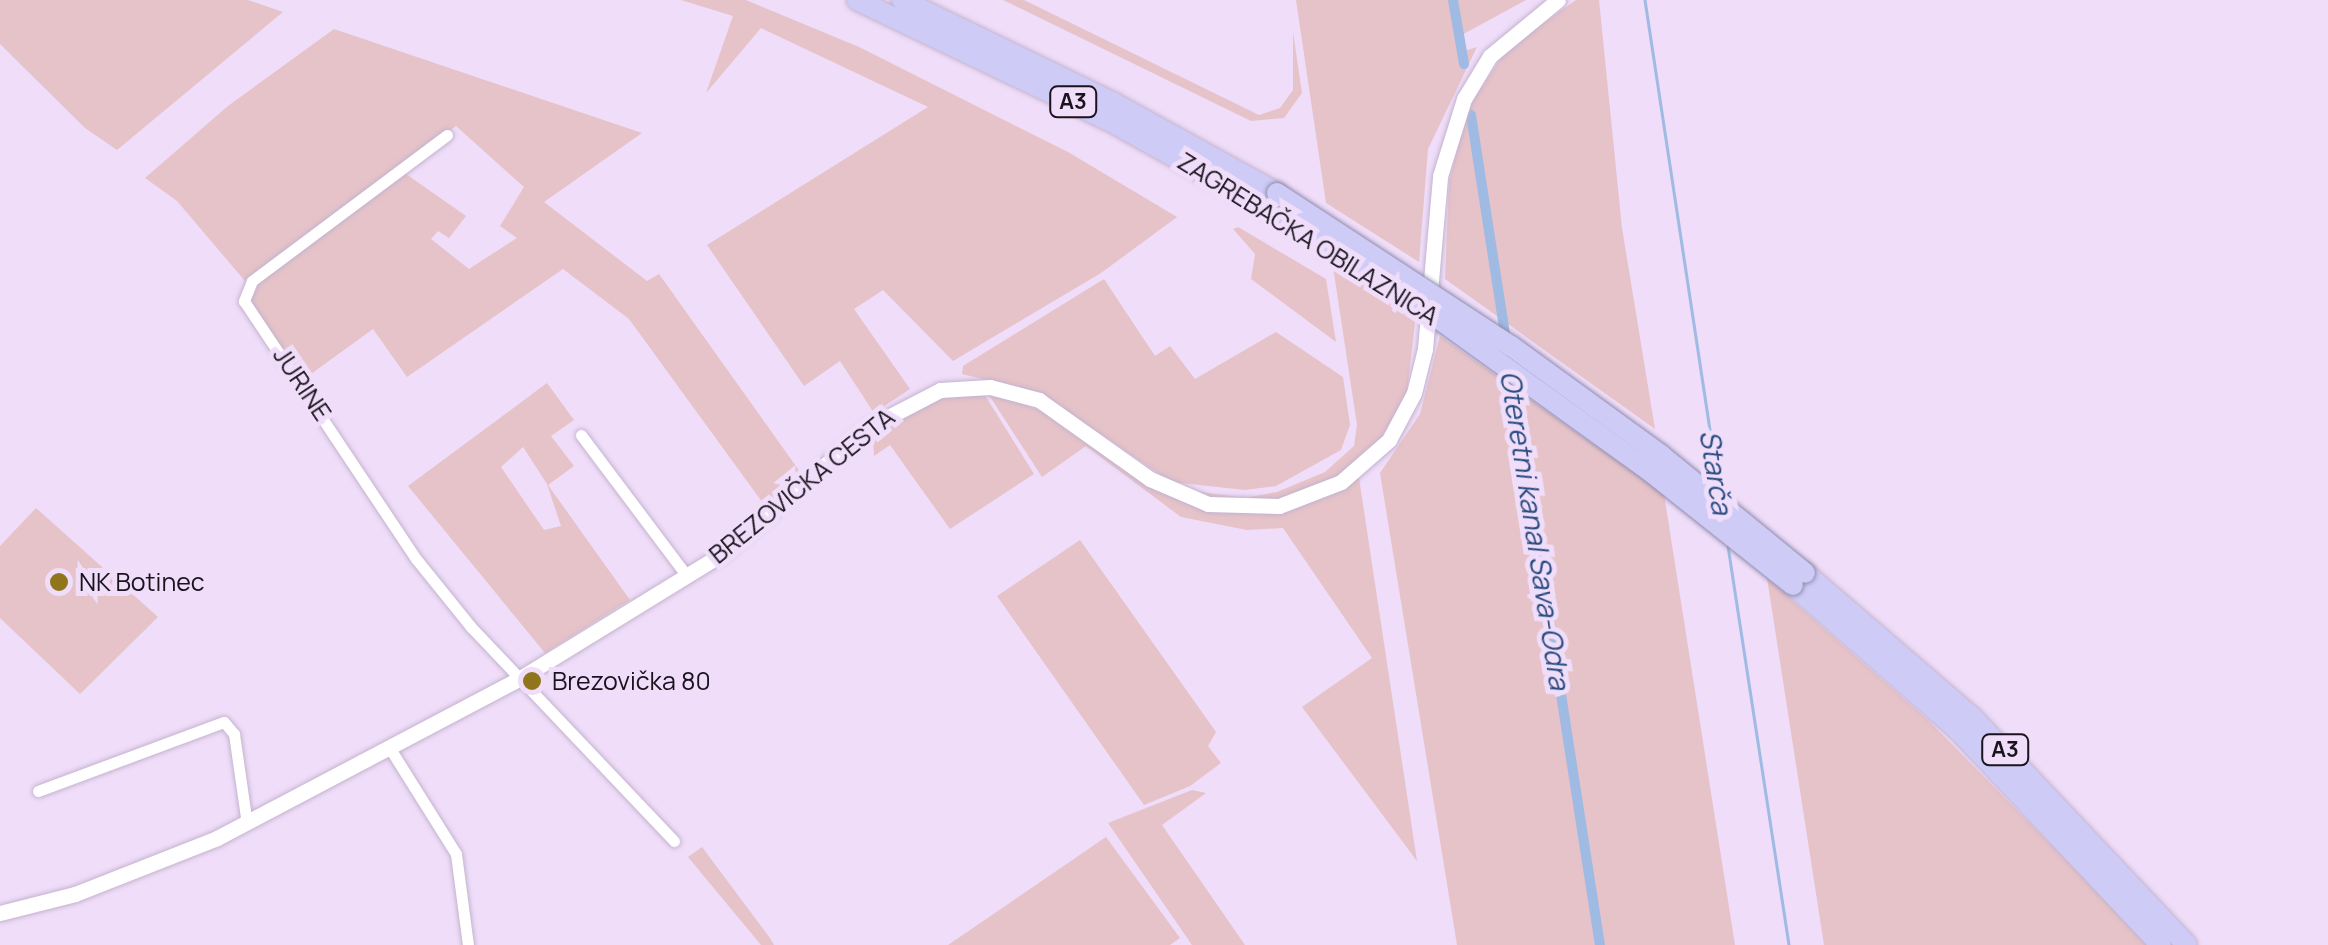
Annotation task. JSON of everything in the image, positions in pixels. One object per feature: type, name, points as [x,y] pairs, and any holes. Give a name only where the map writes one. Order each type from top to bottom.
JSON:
[{"type":"highway","name":"ZAGREBAČKA OBILAZNICA","points":[[857,0],[1092,112],[1282,217],[1456,331],[1799,579],[1959,731],[2161,945]]},
{"type":"highway","name":"ZAGREBAČKA OBILAZNICA","points":[[902,0],[1114,103],[1277,193],[1526,357],[1972,718],[2187,945]]},
{"type":"main road","name":"BREZOVIČKA CESTA","points":[[0,913],[75,894],[247,824],[522,678],[745,536],[886,414],[959,386],[1006,389],[1039,400],[1150,479],[1208,504],[1280,506],[1341,482],[1388,440],[1414,393],[1425,350],[1440,176],[1458,112],[1490,56],[1558,0]]},
{"type":"street","name":"JURINE","points":[[447,135],[252,280],[244,301],[417,560],[522,678]]},
{"type":"street","name":"BREZOVIČKA CESTA","points":[[582,435],[687,576]]},
{"type":"street","points":[[522,678],[674,841]]},
{"type":"street","points":[[38,791],[224,722],[234,734],[247,824]]},
{"type":"street","points":[[389,747],[456,854],[468,945]]},
{"type":"shaded area","points":[[0,0],[248,0],[283,12],[117,150],[85,128],[0,44]]},
{"type":"shaded area","points":[[681,0],[746,0],[859,47],[1068,152],[1177,217],[1101,273],[953,361],[883,290],[854,309],[910,389],[874,413],[840,361],[804,386],[707,245],[928,107],[761,28],[706,93],[733,16]]},
{"type":"shaded area","points":[[1003,0],[1024,0],[1259,115],[1280,108],[1293,90],[1293,32],[1302,93],[1284,118],[1251,121]]},
{"type":"shaded area","points":[[1296,0],[1526,0],[1458,37],[1461,52],[1477,47],[1428,149],[1419,262],[1326,203]]},
{"type":"shaded area","points":[[1576,0],[1599,0],[1622,228],[1655,429],[1445,279],[1449,182],[1468,108],[1507,49]]},
{"type":"shaded area","points":[[334,29],[642,133],[544,202],[647,281],[659,274],[803,476],[768,510],[629,319],[563,269],[407,377],[373,329],[304,379],[257,317],[247,297],[254,283],[406,174],[466,216],[449,238],[438,231],[431,239],[469,269],[517,238],[500,226],[524,187],[456,126],[245,281],[177,201],[145,178],[228,106]]},
{"type":"shaded area","points":[[1238,227],[1326,279],[1336,342],[1251,279],[1255,254],[1233,229]]},
{"type":"shaded area","points":[[1332,260],[1416,314],[1407,392],[1382,437],[1336,477],[1280,499],[1206,497],[1194,491],[1245,498],[1277,492],[1325,472],[1354,446],[1357,425]]},
{"type":"shaded area","points":[[1104,279],[1155,356],[1170,346],[1195,379],[1276,332],[1343,377],[1350,425],[1341,450],[1276,486],[1245,490],[1171,482],[1040,393],[962,374],[963,366]]},
{"type":"shaded area","points":[[1440,336],[1664,494],[1735,945],[1457,945],[1380,473],[1420,414]]},
{"type":"shaded area","points":[[547,383],[574,420],[551,436],[574,466],[548,485],[630,600],[545,653],[408,486]],"holes":[[[523,447],[547,484],[561,526],[544,530],[501,467]]]},
{"type":"shaded area","points":[[983,392],[1034,474],[950,529],[890,445],[874,456],[873,437],[877,428],[940,396]]},
{"type":"shaded area","points":[[987,392],[1052,414],[1139,480],[1207,510],[1284,511],[1359,478],[1417,861],[1302,707],[1372,658],[1283,528],[1247,530],[1181,517],[1086,446],[1042,477]]},
{"type":"shaded area","name":"NK Botinec","points":[[36,508],[158,617],[80,694],[0,618],[0,546]]},
{"type":"shaded area","points":[[1080,540],[1216,732],[1208,746],[1221,763],[1190,786],[1144,805],[997,596]]},
{"type":"shaded area","points":[[1767,578],[1928,720],[2150,945],[1824,945]]},
{"type":"shaded area","points":[[1192,790],[1206,793],[1162,825],[1245,945],[1192,945],[1108,823]]},
{"type":"shaded area","points":[[1106,837],[1180,938],[1170,945],[948,945]]},
{"type":"shaded area","points":[[702,847],[774,945],[761,945],[688,857]]},
{"type":"waterway","name":"Oteretni kanal Sava-Odra","points":[[1453,0],[1464,64]]},
{"type":"waterway","name":"Starča","points":[[1645,0],[1720,494]]},
{"type":"waterway","name":"Oteretni kanal Sava-Odra","points":[[1471,115],[1600,945]]},
{"type":"waterway","name":"Starča","points":[[1728,546],[1789,945]]},
{"type":"place","name":"NK Botinec","points":[[59,582]]},
{"type":"place","name":"Brezovička 80","points":[[532,681]]}]
